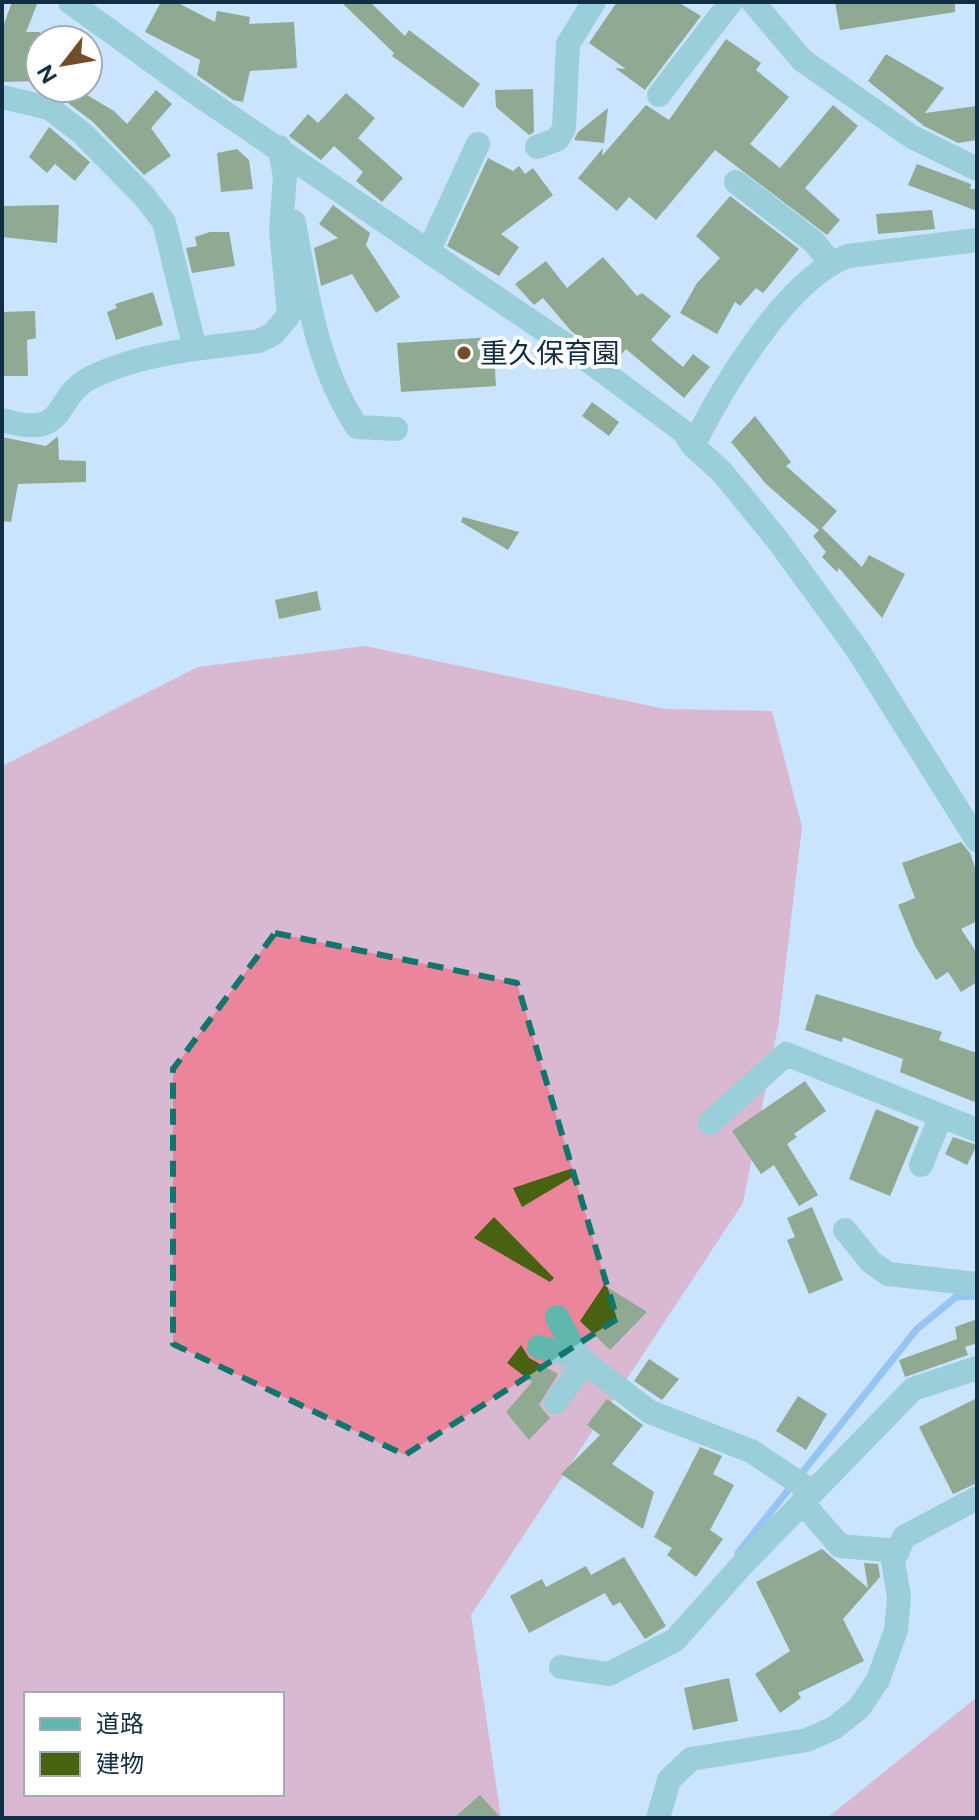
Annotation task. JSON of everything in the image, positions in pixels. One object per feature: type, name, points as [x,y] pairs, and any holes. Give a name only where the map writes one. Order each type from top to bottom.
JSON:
[{"type":"street","points":[[70,2],[93,10],[279,147],[582,356],[684,432],[693,446],[722,472],[779,542],[857,649],[974,828]]},
{"type":"street","points":[[537,147],[558,139],[564,128],[568,44],[594,2]]},
{"type":"street","points":[[659,95],[731,2]]},
{"type":"street","points":[[753,2],[802,60],[912,137],[977,169]]},
{"type":"street","points":[[2,97],[24,97]]},
{"type":"street","points":[[59,104],[164,222],[195,349]]},
{"type":"street","points":[[429,250],[478,144]]},
{"type":"street","points":[[279,147],[317,340],[340,402],[357,427],[396,429]]},
{"type":"street","points":[[2,420],[19,425],[44,425],[56,418],[72,391],[92,376],[147,357],[259,341],[273,334],[289,315],[281,230],[285,176]]},
{"type":"street","points":[[736,182],[814,242],[830,262]]},
{"type":"street","points":[[693,446],[732,376],[768,326],[830,262],[848,256],[977,240]]},
{"type":"street","points":[[710,1123],[786,1054],[940,1118],[977,1130]]},
{"type":"street","points":[[921,1165],[940,1118]]},
{"type":"street","points":[[845,1230],[871,1262],[888,1274],[977,1284]]},
{"type":"street","points":[[557,1317],[582,1360]]},
{"type":"street","points":[[539,1347],[582,1360],[650,1412],[751,1451],[801,1489],[840,1546],[898,1551]]},
{"type":"street","points":[[556,1402],[582,1360]]},
{"type":"street","points":[[561,1667],[609,1674],[675,1640],[801,1489],[913,1389],[977,1368]]},
{"type":"street","points":[[658,1818],[669,1780],[691,1759],[807,1740],[834,1728],[859,1708],[878,1680],[896,1630],[899,1597],[893,1561],[904,1537],[977,1498]]},
{"type":"highlighted area","points":[[275,933],[517,983],[617,1319],[405,1455],[173,1344],[173,1069]]},
{"type":"shaded area","points":[[365,646],[665,709],[772,711],[802,827],[779,1021],[743,1203],[471,1615],[501,1818],[2,1818],[2,766],[198,667]]},
{"type":"shaded area","points":[[977,1697],[977,1818],[827,1818]]},
{"type":"building","points":[[12,2],[38,2],[29,24],[24,24],[24,81],[2,82],[2,29]]},
{"type":"building","points":[[161,2],[176,2],[215,22],[217,11],[250,17],[249,24],[294,22],[297,68],[250,71],[243,102],[233,100],[197,75],[200,60],[145,32]]},
{"type":"building","points":[[341,2],[370,2],[405,36],[409,30],[480,84],[463,108],[392,56],[394,53]]},
{"type":"building","points":[[617,2],[678,2],[701,16],[645,90],[615,68],[626,69],[589,43]]},
{"type":"building","points":[[835,2],[955,2],[955,12],[840,30]]},
{"type":"building","points":[[726,39],[761,63],[756,70],[789,97],[750,144],[780,168],[833,105],[858,126],[805,188],[840,220],[827,235],[715,150],[656,220],[629,197],[617,211],[578,178],[603,148],[602,156],[646,105],[669,120]]},
{"type":"building","points":[[886,54],[944,88],[925,113],[977,106],[977,140],[958,143],[924,126],[868,81]]},
{"type":"building","points":[[533,89],[534,132],[529,135],[496,107],[495,90]]},
{"type":"building","points":[[156,90],[172,104],[151,128],[171,156],[144,175],[93,122],[69,104],[102,104],[127,124]]},
{"type":"building","points":[[346,93],[375,118],[358,138],[403,178],[382,202],[356,181],[363,172],[334,146],[321,160],[289,136],[308,114],[318,123]]},
{"type":"building","points":[[608,108],[604,143],[574,140],[578,132]]},
{"type":"building","points":[[49,127],[90,162],[75,181],[55,164],[47,173],[29,157]]},
{"type":"building","points":[[237,149],[249,160],[253,189],[221,192],[217,153]]},
{"type":"building","points":[[488,158],[513,171],[519,166],[525,174],[533,168],[553,195],[501,234],[519,247],[499,276],[447,246]]},
{"type":"building","points":[[917,164],[971,184],[970,189],[977,189],[977,211],[908,185]]},
{"type":"building","points":[[730,196],[799,249],[763,293],[756,288],[740,306],[735,302],[717,334],[680,313],[697,283],[720,258],[696,236]]},
{"type":"building","points":[[59,205],[57,243],[2,237],[2,206]]},
{"type":"building","points":[[333,205],[370,233],[366,245],[400,297],[376,313],[352,274],[321,286],[314,248],[338,238],[319,224]]},
{"type":"building","points":[[932,210],[935,229],[878,234],[876,214]]},
{"type":"building","points":[[210,232],[229,232],[235,266],[192,273],[186,248],[197,246],[195,237]]},
{"type":"building","points":[[603,257],[637,296],[642,293],[671,316],[651,340],[683,367],[693,354],[710,367],[684,398],[626,349],[615,362],[571,331],[543,298],[534,305],[515,284],[546,261],[567,288]]},
{"type":"building","points":[[153,292],[163,325],[116,340],[107,312],[117,308],[115,304]]},
{"type":"building","points":[[35,311],[36,338],[27,340],[28,376],[2,376],[2,312]]},
{"type":"building","points":[[493,337],[496,386],[401,392],[397,343]]},
{"type":"building","points":[[592,402],[619,422],[609,436],[582,416]]},
{"type":"building","points":[[755,416],[791,462],[786,466],[837,511],[822,528],[862,567],[869,555],[905,574],[882,618],[839,568],[837,572],[822,557],[826,552],[813,536],[819,530],[766,484],[731,442]]},
{"type":"building","points":[[58,436],[59,460],[86,461],[86,482],[18,484],[11,522],[2,521],[2,437],[46,446]]},
{"type":"building","points":[[463,517],[519,532],[508,550],[461,522]]},
{"type":"building","points":[[317,591],[321,610],[279,619],[275,600]]},
{"type":"building","points":[[961,842],[970,853],[977,873],[977,921],[961,929],[977,953],[977,982],[961,992],[948,972],[936,980],[915,946],[898,905],[915,898],[902,863]]},
{"type":"building","points":[[816,994],[942,1032],[939,1040],[977,1053],[977,1103],[900,1072],[903,1059],[843,1037],[842,1042],[805,1030]]},
{"type":"building","points":[[805,1081],[826,1111],[794,1134],[797,1137],[787,1144],[818,1195],[799,1206],[774,1165],[761,1174],[732,1131]]},
{"type":"building","points":[[876,1109],[919,1127],[890,1196],[849,1179]]},
{"type":"building","points":[[953,1137],[977,1145],[967,1165],[945,1154]]},
{"type":"building","points":[[573,1168],[576,1175],[522,1207],[513,1188]]},
{"type":"building","points":[[812,1207],[843,1280],[809,1294],[787,1240],[795,1237],[787,1218]]},
{"type":"building","points":[[494,1217],[554,1278],[550,1282],[474,1238]]},
{"type":"building","points":[[604,1285],[647,1312],[610,1350],[580,1321]]},
{"type":"building","points":[[977,1319],[977,1343],[965,1347],[968,1355],[905,1377],[899,1360],[957,1339],[955,1327]]},
{"type":"building","points":[[521,1345],[529,1358],[558,1374],[539,1405],[550,1418],[529,1440],[506,1412],[532,1382],[507,1363]]},
{"type":"building","points":[[649,1359],[679,1379],[662,1400],[634,1381]]},
{"type":"building","points":[[798,1396],[827,1414],[806,1450],[776,1431]]},
{"type":"building","points":[[977,1398],[977,1483],[953,1494],[919,1427]]},
{"type":"building","points":[[607,1399],[643,1425],[612,1464],[654,1492],[643,1529],[561,1474],[600,1435],[587,1425]]},
{"type":"building","points":[[700,1447],[722,1456],[713,1474],[734,1485],[710,1530],[723,1539],[696,1577],[667,1555],[672,1548],[654,1537]]},
{"type":"building","points":[[822,1549],[868,1588],[864,1563],[878,1564],[880,1577],[843,1619],[864,1661],[798,1693],[801,1698],[780,1713],[755,1674],[790,1651],[756,1582]]},
{"type":"building","points":[[624,1557],[666,1626],[645,1639],[620,1602],[613,1606],[605,1593],[529,1633],[510,1596],[542,1579],[546,1587],[586,1566],[591,1575]]},
{"type":"building","points":[[729,1678],[738,1721],[693,1730],[684,1688]]},
{"type":"building","points":[[480,1795],[501,1818],[454,1818]]},
{"type":"waterway","points":[[738,1553],[917,1329],[956,1297],[977,1296]]},
{"type":"place","name":"重久保育園","points":[[464,353]]}]
